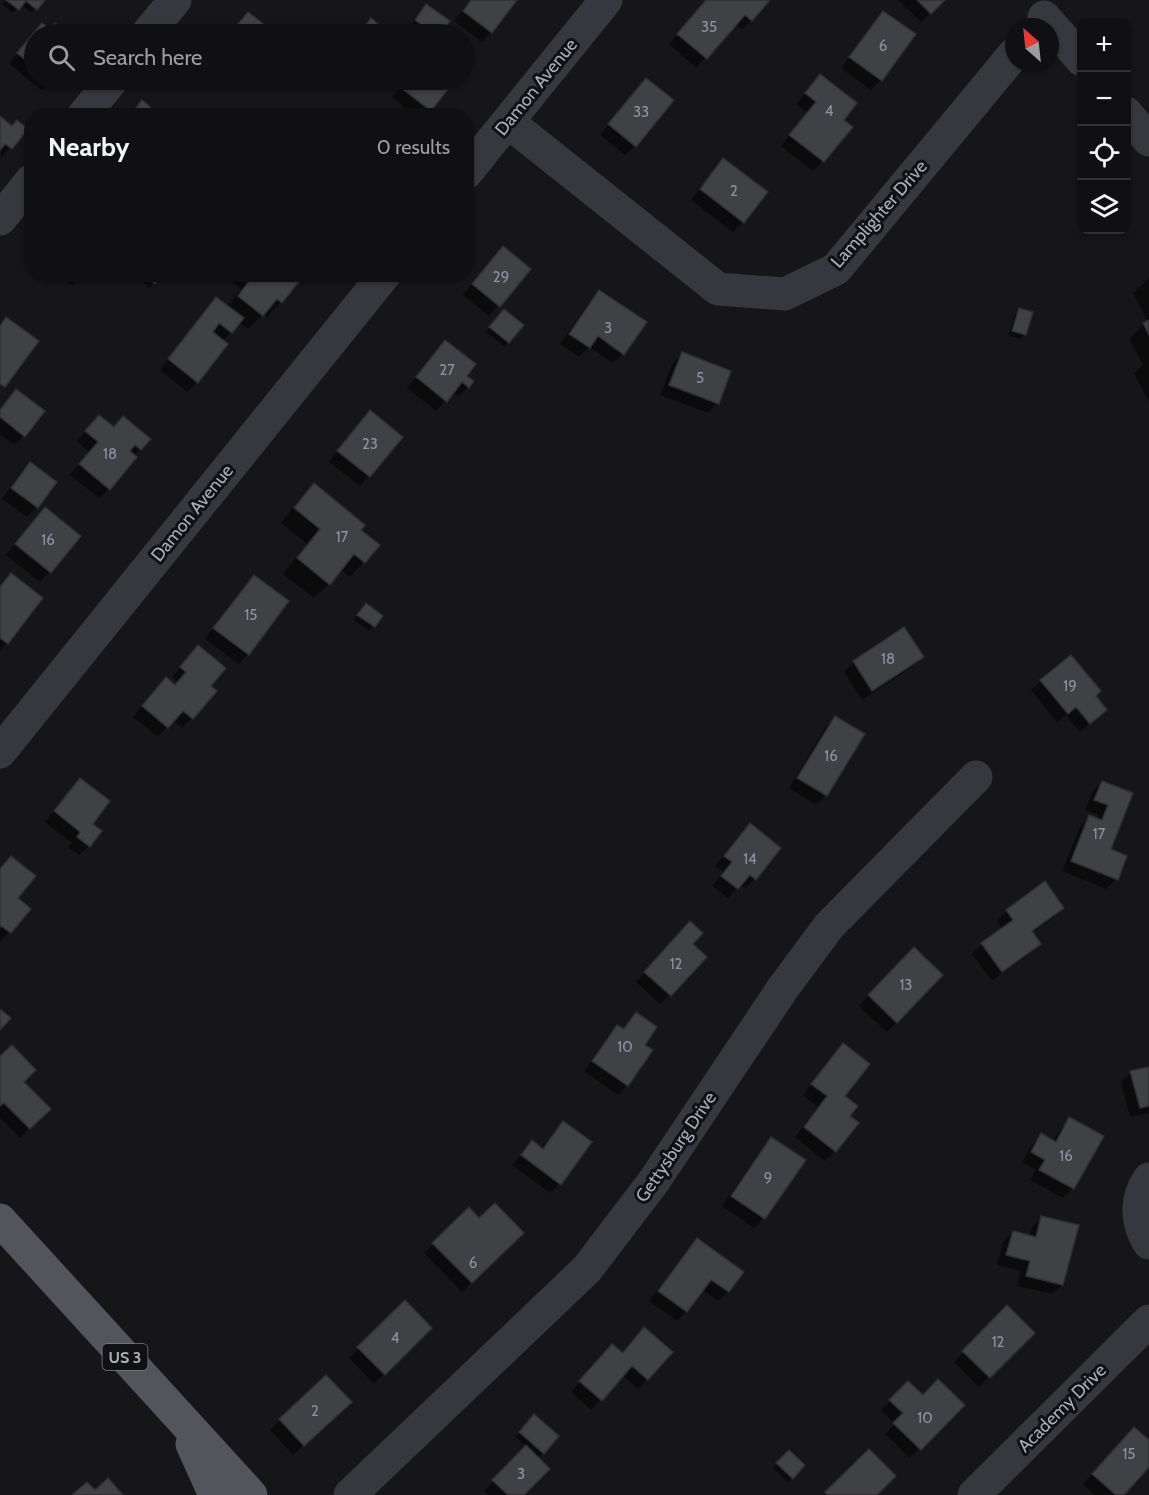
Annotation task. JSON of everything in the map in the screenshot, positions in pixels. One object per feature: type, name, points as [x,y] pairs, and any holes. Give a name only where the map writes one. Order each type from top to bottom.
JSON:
[{"type":"main road","name":"US 3","points":[[1,1224],[251,1495]]},
{"type":"main road","points":[[181,1418],[215,1495]]},
{"type":"street","points":[[155,24],[175,0]]},
{"type":"street","name":"Damon Avenue","points":[[474,163],[606,0]]},
{"type":"street","points":[[1046,15],[1077,54]]},
{"type":"street","name":"Lamplighter Drive","points":[[508,122],[718,289],[786,294],[836,269],[1005,65]]},
{"type":"street","points":[[89,108],[104,90]]},
{"type":"street","points":[[1131,119],[1149,140]]},
{"type":"street","points":[[0,219],[24,190]]},
{"type":"street","name":"Damon Avenue","points":[[0,752],[379,282]]},
{"type":"street","name":"Gettysburg Drive","points":[[350,1495],[587,1269],[654,1181],[783,988],[829,926],[976,777]]},
{"type":"street","points":[[1149,1179],[1143,1188],[1138,1205],[1140,1222],[1149,1242]]},
{"type":"street","name":"Academy Drive","points":[[974,1495],[1149,1321]]},
{"type":"building","points":[[6,0],[45,0],[37,10],[26,1],[19,10]]},
{"type":"building","points":[[471,0],[517,0],[492,33],[463,11]]},
{"type":"building","points":[[706,0],[769,1],[752,21],[745,15],[707,59],[677,34]]},
{"type":"building","points":[[917,0],[945,0],[931,14]]},
{"type":"building","points":[[426,4],[450,21],[448,24],[420,24],[415,20]]},
{"type":"building","points":[[883,11],[916,34],[882,81],[849,57]]},
{"type":"building","points":[[248,12],[263,24],[238,24]]},
{"type":"building","points":[[371,18],[378,24],[366,24]]},
{"type":"building","points":[[24,45],[24,59],[17,53]]},
{"type":"building","points":[[820,74],[857,103],[844,120],[853,127],[824,162],[789,135],[816,102],[805,93]]},
{"type":"building","points":[[646,78],[674,100],[636,147],[608,124]]},
{"type":"building","points":[[404,90],[447,90],[433,108],[427,108]]},
{"type":"building","points":[[142,100],[152,108],[136,108]]},
{"type":"building","points":[[0,116],[12,126],[17,120],[24,126],[24,134],[12,149],[5,144],[0,150]]},
{"type":"building","points":[[723,158],[768,192],[744,223],[700,189]]},
{"type":"building","points":[[503,246],[531,269],[500,307],[472,284]]},
{"type":"building","points":[[248,282],[299,282],[282,303],[277,299],[263,316],[238,296]]},
{"type":"building","points":[[599,290],[647,322],[624,355],[598,336],[590,348],[569,334]]},
{"type":"building","points":[[216,297],[244,318],[232,333],[219,323],[213,332],[228,344],[198,383],[168,359]]},
{"type":"building","points":[[1019,308],[1033,312],[1026,335],[1012,331]]},
{"type":"building","points":[[504,309],[524,325],[509,343],[489,327]]},
{"type":"building","points":[[6,317],[39,341],[5,387],[0,384],[0,326]]},
{"type":"building","points":[[1149,320],[1149,335],[1143,323]]},
{"type":"building","points":[[445,340],[476,364],[467,376],[474,381],[469,388],[462,382],[447,402],[416,377]]},
{"type":"building","points":[[682,352],[731,371],[719,404],[669,385]]},
{"type":"building","points":[[16,389],[45,411],[25,437],[0,417],[0,410]]},
{"type":"building","points":[[370,410],[403,437],[370,477],[337,451]]},
{"type":"building","points":[[99,415],[114,427],[123,416],[151,439],[141,450],[135,445],[130,451],[137,457],[110,490],[79,464],[98,442],[85,431]]},
{"type":"building","points":[[30,462],[57,482],[38,508],[11,488]]},
{"type":"building","points":[[314,483],[365,525],[361,530],[380,545],[365,563],[354,554],[330,585],[297,558],[320,529],[294,508]]},
{"type":"building","points":[[45,507],[81,536],[51,573],[15,544]]},
{"type":"building","points":[[11,573],[43,598],[8,644],[0,638],[0,587]]},
{"type":"building","points":[[254,575],[289,601],[249,655],[213,628]]},
{"type":"building","points":[[366,603],[383,616],[375,627],[357,615]]},
{"type":"building","points":[[904,627],[924,657],[872,691],[853,661]]},
{"type":"building","points":[[198,645],[226,668],[211,686],[217,691],[193,719],[183,711],[168,728],[142,706],[166,677],[175,685],[186,672],[180,667]]},
{"type":"building","points":[[1071,655],[1101,691],[1096,696],[1107,710],[1090,724],[1076,707],[1068,714],[1040,680]]},
{"type":"building","points":[[835,716],[865,734],[827,796],[797,778]]},
{"type":"building","points":[[80,778],[110,801],[93,824],[102,831],[90,847],[77,837],[80,832],[54,811]]},
{"type":"building","points":[[1102,781],[1133,793],[1111,849],[1127,856],[1118,880],[1071,861],[1089,815],[1102,820],[1108,805],[1094,800]]},
{"type":"building","points":[[750,823],[781,848],[756,880],[750,875],[738,889],[721,876],[732,862],[724,856]]},
{"type":"building","points":[[11,856],[36,876],[18,898],[31,909],[11,933],[0,927],[0,869]]},
{"type":"building","points":[[1045,881],[1064,908],[1032,931],[1041,944],[1002,972],[981,943],[1013,920],[1006,910]]},
{"type":"building","points":[[690,921],[703,933],[693,944],[707,957],[671,996],[644,972]]},
{"type":"building","points":[[914,947],[943,975],[897,1023],[868,995]]},
{"type":"building","points":[[0,1009],[11,1018],[0,1030]]},
{"type":"building","points":[[636,1012],[657,1027],[645,1045],[653,1050],[628,1086],[592,1061],[617,1025],[624,1029]]},
{"type":"building","points":[[843,1043],[870,1064],[845,1096],[858,1106],[850,1116],[859,1123],[836,1152],[804,1127],[827,1096],[811,1084]]},
{"type":"building","points":[[12,1045],[36,1070],[24,1082],[51,1109],[30,1129],[4,1103],[0,1106],[0,1056]]},
{"type":"building","points":[[1149,1067],[1149,1106],[1140,1108],[1130,1071]]},
{"type":"building","points":[[1069,1117],[1104,1136],[1074,1189],[1039,1170],[1045,1160],[1031,1152],[1041,1133],[1056,1142]]},
{"type":"building","points":[[563,1121],[592,1142],[561,1185],[521,1155],[532,1140],[543,1149]]},
{"type":"building","points":[[771,1137],[806,1160],[765,1219],[731,1196]]},
{"type":"building","points":[[495,1203],[524,1233],[472,1283],[432,1243],[469,1207],[479,1218]]},
{"type":"building","points":[[1041,1216],[1079,1225],[1063,1285],[1026,1276],[1030,1261],[1006,1255],[1013,1231],[1036,1237]]},
{"type":"building","points":[[697,1238],[744,1272],[729,1292],[711,1280],[687,1312],[658,1291]]},
{"type":"building","points":[[405,1300],[432,1328],[385,1375],[357,1347]]},
{"type":"building","points":[[1007,1305],[1035,1333],[990,1378],[962,1351]]},
{"type":"building","points":[[644,1327],[673,1352],[648,1380],[632,1366],[602,1401],[579,1381],[612,1344],[623,1353]]},
{"type":"building","points":[[326,1375],[352,1402],[304,1446],[279,1419]]},
{"type":"building","points":[[938,1379],[965,1405],[921,1450],[893,1423],[903,1413],[889,1400],[908,1381],[923,1395]]},
{"type":"building","points":[[534,1414],[559,1436],[544,1454],[519,1432]]},
{"type":"building","points":[[1134,1427],[1149,1440],[1149,1467],[1124,1495],[1116,1495],[1092,1474]]},
{"type":"building","points":[[526,1445],[550,1469],[524,1495],[508,1495],[492,1480]]},
{"type":"building","points":[[869,1449],[896,1476],[877,1495],[828,1495],[825,1492]]},
{"type":"building","points":[[789,1450],[805,1465],[793,1479],[776,1463]]},
{"type":"building","points":[[108,1478],[123,1495],[72,1495],[87,1482],[95,1490]]}]
